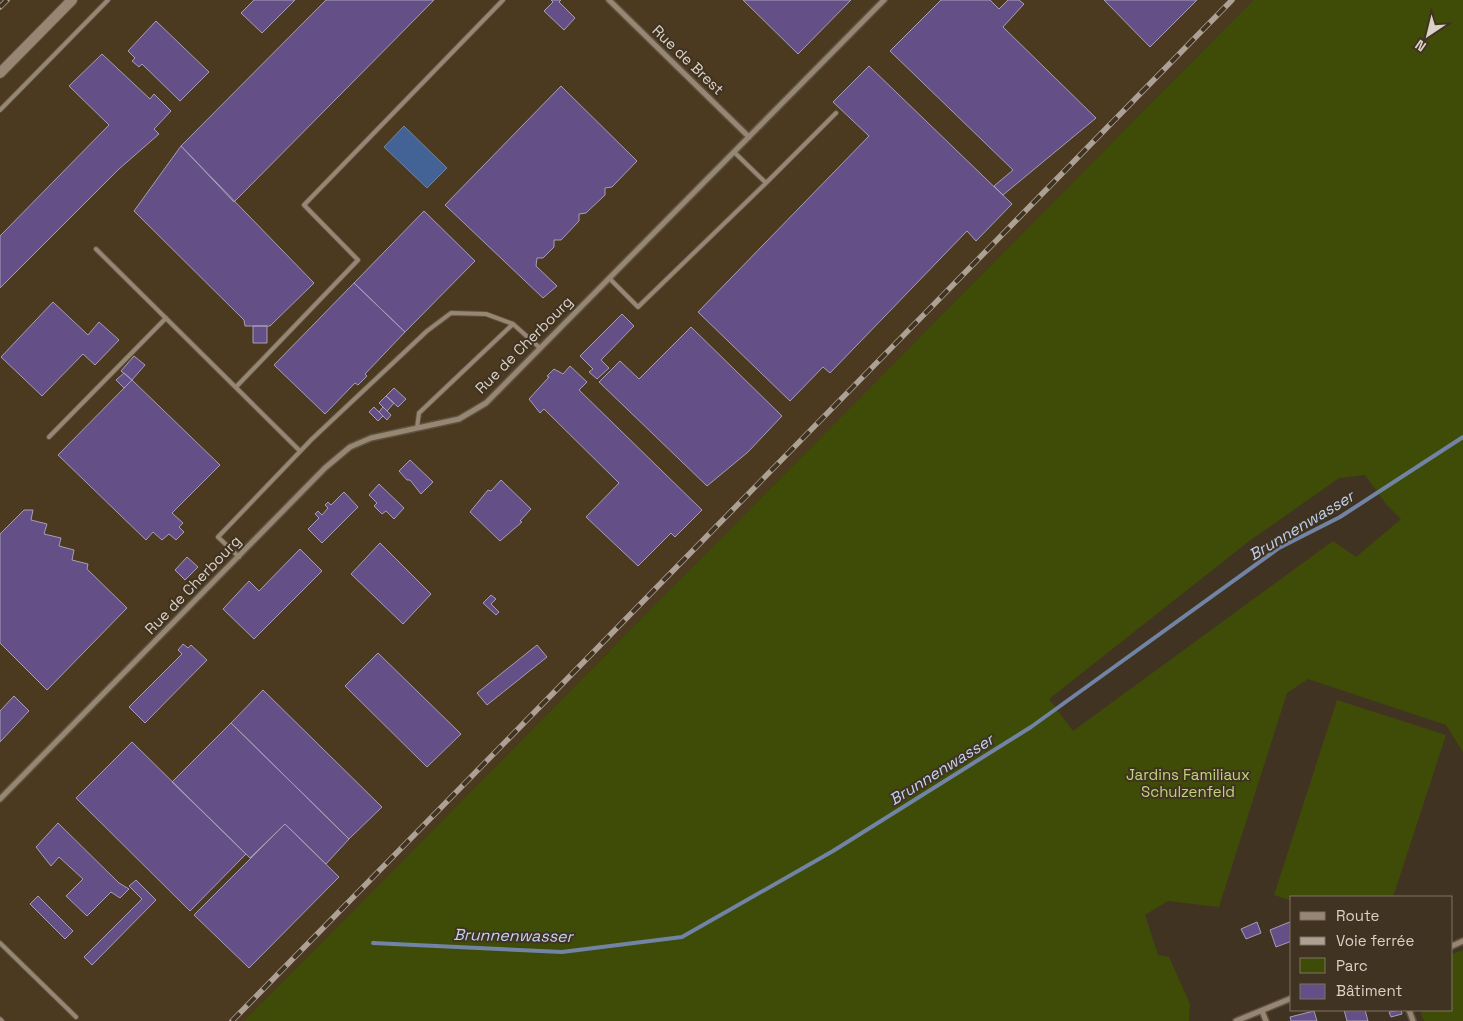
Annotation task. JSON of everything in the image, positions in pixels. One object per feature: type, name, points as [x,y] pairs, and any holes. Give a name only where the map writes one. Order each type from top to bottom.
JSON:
[{"type":"main road","points":[[0,73],[72,0]]},
{"type":"street","name":"Rue de Brest","points":[[609,0],[749,137]]},
{"type":"street","name":"Rue de Cherbourg","points":[[0,800],[239,556],[350,447],[371,438],[459,419],[486,403],[884,0]]},
{"type":"street","points":[[0,66],[16,57]]},
{"type":"street","points":[[1236,1021],[1290,999]]},
{"type":"street","points":[[1262,1011],[1266,1021]]},
{"type":"lane","points":[[0,110],[108,0]]},
{"type":"lane","points":[[236,387],[358,260],[304,205],[503,0]]},
{"type":"lane","points":[[609,278],[638,307],[836,113]]},
{"type":"lane","points":[[734,152],[766,183]]},
{"type":"lane","points":[[96,249],[300,451]]},
{"type":"lane","points":[[239,556],[218,537],[300,451],[427,331],[451,314],[486,314],[513,324],[540,348]]},
{"type":"lane","points":[[49,437],[166,318]]},
{"type":"lane","points":[[417,428],[419,413],[513,324]]},
{"type":"lane","points":[[0,943],[76,1016]]},
{"type":"shaded area","points":[[0,0],[1253,0],[244,1021],[0,1021]]},
{"type":"green space","name":"Jardins Familiaux Schulzenfeld","points":[[1253,0],[1463,0],[1463,752],[1446,725],[1308,679],[1287,693],[1219,907],[1168,901],[1145,915],[1158,955],[1169,957],[1190,1004],[1189,1021],[244,1021]],"holes":[[[1365,475],[1386,504],[1401,519],[1356,557],[1333,541],[1073,731],[1049,699],[1248,542],[1339,478]]]},
{"type":"green space","points":[[1337,700],[1446,735],[1393,896],[1290,896],[1290,900],[1274,895]]},
{"type":"green space","points":[[1463,950],[1463,1021],[1424,1021],[1420,1011],[1453,1011],[1453,954]]},
{"type":"water","points":[[404,126],[447,168],[427,188],[384,147]]},
{"type":"building","points":[[254,0],[295,0],[262,33],[241,13]]},
{"type":"building","points":[[326,0],[434,0],[234,202],[181,146]]},
{"type":"building","points":[[551,0],[561,0],[559,2],[575,18],[564,30],[544,11],[553,2]]},
{"type":"building","points":[[743,0],[851,0],[798,54]]},
{"type":"building","points":[[941,0],[990,0],[999,9],[1008,0],[1019,0],[1024,4],[1003,27],[1096,118],[1003,195],[994,186],[1013,170],[890,51]]},
{"type":"building","points":[[1104,0],[1197,0],[1150,47]]},
{"type":"building","points":[[156,21],[209,72],[180,101],[142,64],[139,67],[132,61],[135,58],[128,51]]},
{"type":"building","points":[[102,54],[150,99],[154,94],[171,111],[154,129],[159,134],[119,169],[0,288],[0,236],[109,125],[69,86]]},
{"type":"building","points":[[869,66],[1012,204],[976,241],[967,231],[830,373],[823,367],[790,401],[698,312],[869,136],[833,102]]},
{"type":"building","points":[[561,86],[637,161],[612,187],[605,188],[605,195],[586,213],[579,214],[579,221],[561,240],[554,240],[554,247],[543,258],[537,258],[536,266],[557,286],[543,298],[445,205]]},
{"type":"building","points":[[181,146],[314,283],[270,326],[245,326],[244,320],[134,211]]},
{"type":"building","points":[[424,211],[475,261],[405,332],[354,283]]},
{"type":"building","points":[[354,283],[405,332],[365,374],[367,376],[358,385],[355,383],[325,414],[274,365]]},
{"type":"building","points":[[53,302],[88,335],[99,322],[119,340],[95,365],[83,354],[42,396],[1,357]]},
{"type":"building","points":[[622,314],[634,326],[601,360],[609,368],[597,379],[589,372],[593,369],[580,356]]},
{"type":"building","points":[[253,326],[267,326],[267,343],[253,343]]},
{"type":"building","points":[[691,327],[782,416],[748,452],[707,486],[599,382],[620,361],[639,379]]},
{"type":"building","points":[[134,356],[145,365],[132,380],[121,371]]},
{"type":"building","points":[[570,366],[587,382],[579,390],[702,510],[675,537],[671,533],[638,566],[586,517],[619,483],[544,409],[540,413],[529,399],[554,369],[563,374]]},
{"type":"building","points":[[124,373],[132,380],[124,388],[116,380]]},
{"type":"building","points":[[132,380],[220,465],[172,513],[183,523],[179,527],[184,532],[176,540],[169,534],[162,540],[153,532],[146,540],[58,455]]},
{"type":"building","points":[[394,388],[406,399],[398,407],[386,396]]},
{"type":"building","points":[[386,396],[394,403],[387,411],[379,403]]},
{"type":"building","points":[[374,407],[383,416],[378,421],[369,412]]},
{"type":"building","points":[[383,407],[391,415],[387,420],[379,412]]},
{"type":"building","points":[[410,460],[433,482],[421,494],[410,480],[407,480],[399,471]]},
{"type":"building","points":[[501,480],[531,509],[520,521],[522,522],[500,541],[470,512],[488,490],[491,491]]},
{"type":"building","points":[[379,484],[404,508],[394,519],[386,511],[382,514],[374,506],[377,503],[369,495]]},
{"type":"building","points":[[344,492],[358,507],[322,543],[308,529],[319,518],[315,514],[318,511],[322,515],[328,508],[325,505],[328,502],[331,505]]},
{"type":"building","points":[[24,510],[33,510],[31,520],[47,524],[44,534],[61,538],[59,546],[74,550],[72,560],[88,564],[87,569],[127,608],[47,690],[0,643],[0,534]]},
{"type":"building","points":[[380,543],[431,594],[403,624],[351,574]]},
{"type":"building","points":[[300,549],[322,571],[254,639],[223,609],[249,581],[259,591]]},
{"type":"building","points":[[187,557],[198,567],[185,580],[175,570]]},
{"type":"building","points":[[491,595],[496,599],[491,604],[499,612],[496,615],[483,603]]},
{"type":"building","points":[[183,644],[188,648],[191,645],[207,660],[145,723],[129,707],[182,654],[178,650]]},
{"type":"building","points":[[537,645],[547,657],[487,705],[477,693]]},
{"type":"building","points":[[378,653],[461,734],[427,767],[345,686]]},
{"type":"building","points":[[263,690],[382,807],[349,839],[231,723]]},
{"type":"building","points":[[14,696],[29,711],[0,742],[0,711]]},
{"type":"building","points":[[231,723],[349,839],[326,864],[285,824],[250,858],[172,782]]},
{"type":"building","points":[[132,742],[246,854],[190,911],[76,798]]},
{"type":"building","points":[[58,823],[119,883],[129,889],[120,898],[111,892],[87,916],[66,896],[83,879],[59,857],[51,866],[36,847]]},
{"type":"building","points":[[285,824],[339,877],[249,968],[194,915]]},
{"type":"building","points":[[136,880],[156,900],[92,965],[84,957],[142,899],[129,886]]},
{"type":"building","points":[[38,896],[73,931],[65,939],[30,904]]},
{"type":"building","points":[[1257,922],[1261,933],[1246,939],[1241,929]]},
{"type":"building","points":[[1290,922],[1290,942],[1276,947],[1270,930]]},
{"type":"building","points":[[1314,1011],[1317,1021],[1291,1021],[1290,1017]]},
{"type":"building","points":[[1344,1011],[1365,1011],[1368,1021],[1347,1021]]},
{"type":"building","points":[[1401,1011],[1402,1014],[1391,1017],[1389,1012]]},
{"type":"waterway","name":"Brunnenwasser","points":[[373,943],[562,952],[682,937],[833,851],[1031,727],[1279,548],[1340,517],[1463,437]]},
{"type":"railway","points":[[0,7],[7,0]]},
{"type":"railway","points":[[232,1021],[1232,0]]}]
